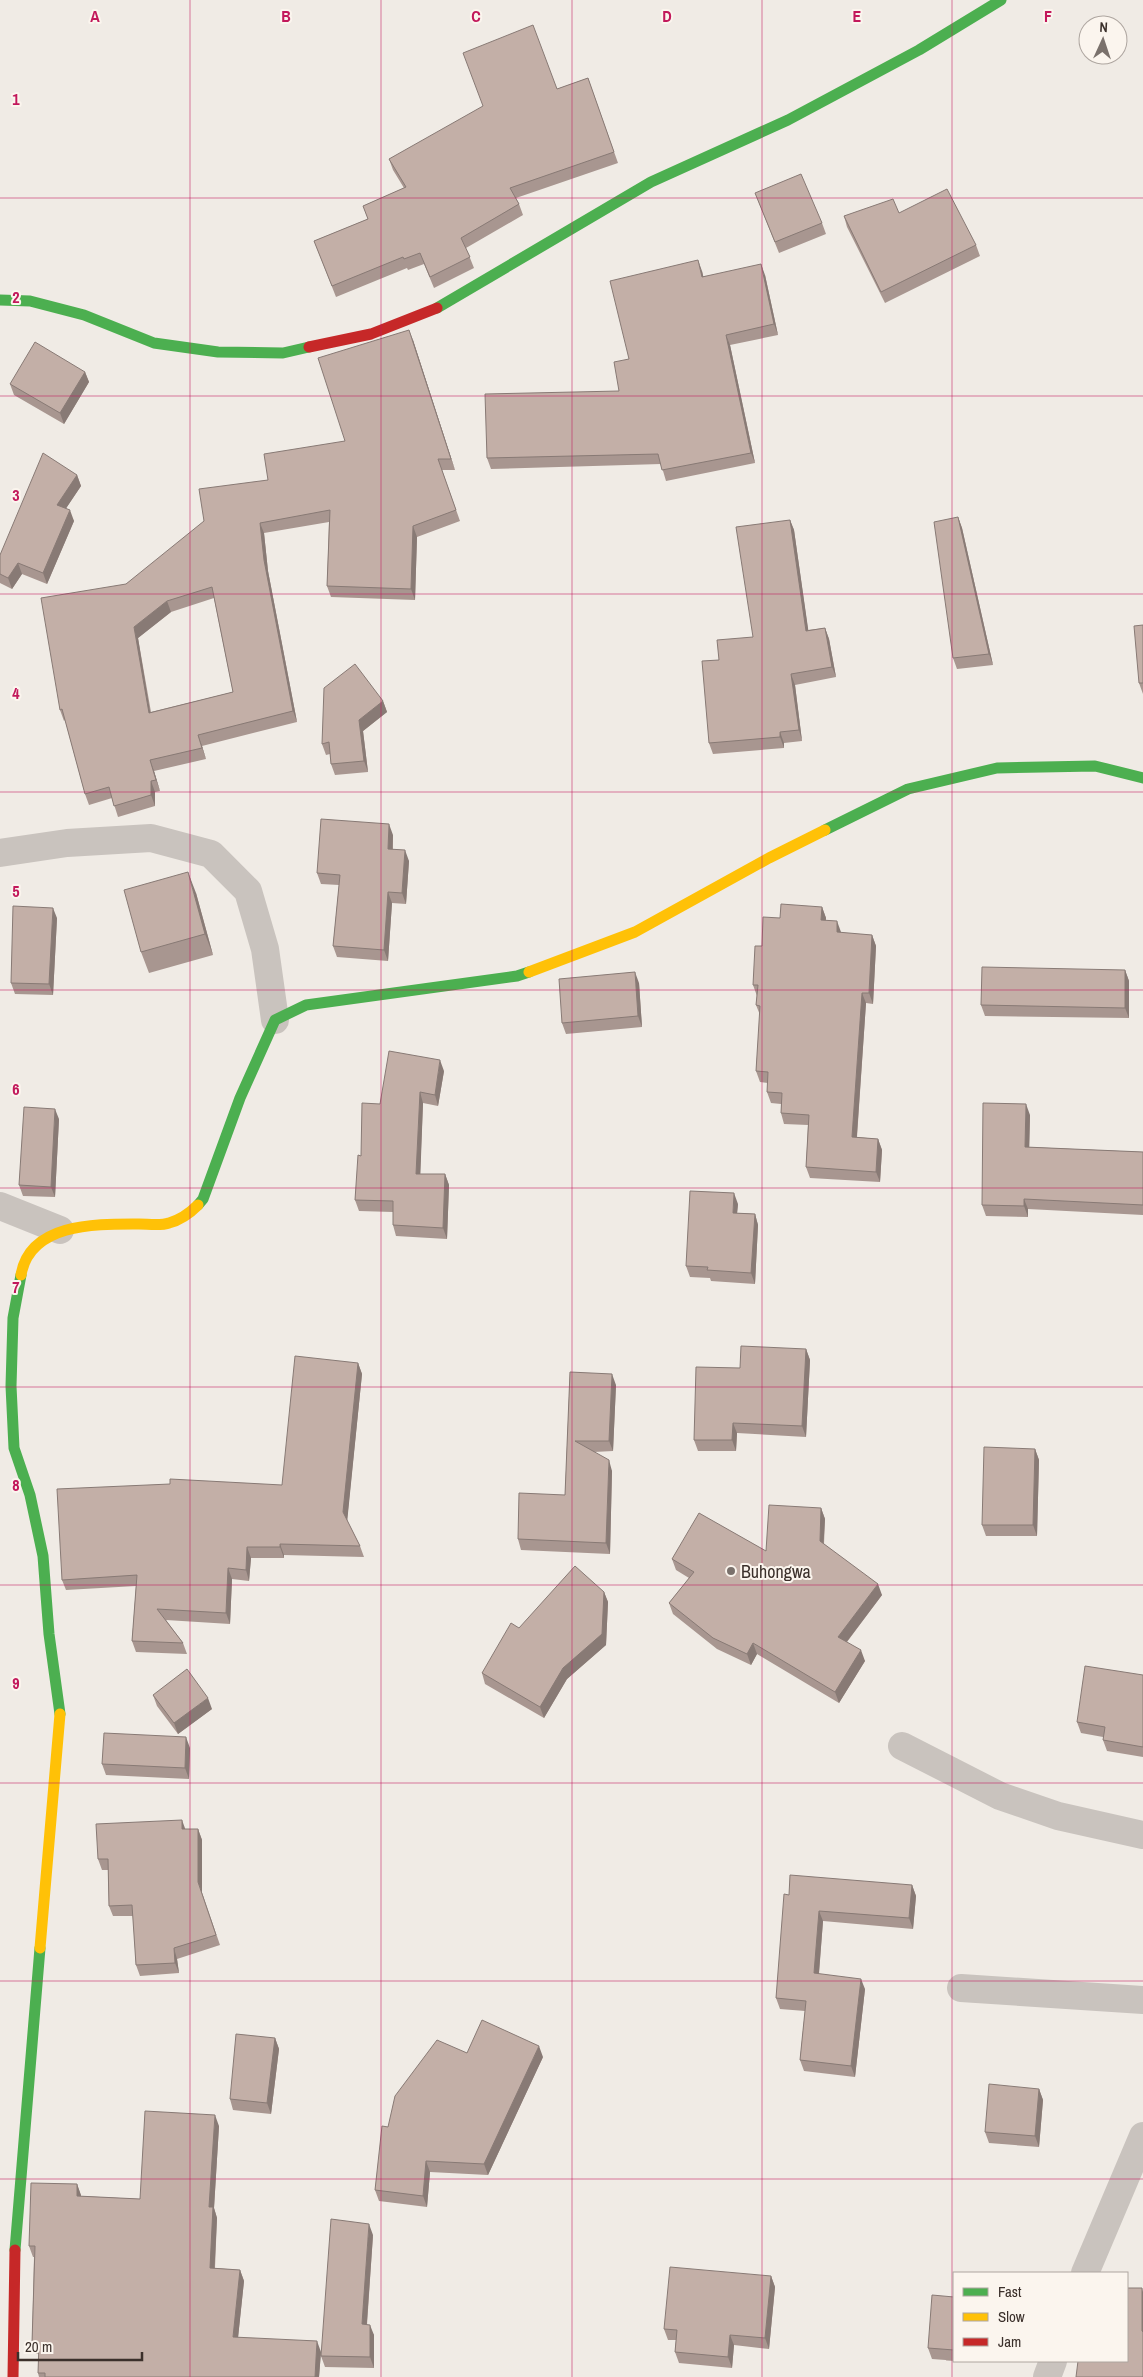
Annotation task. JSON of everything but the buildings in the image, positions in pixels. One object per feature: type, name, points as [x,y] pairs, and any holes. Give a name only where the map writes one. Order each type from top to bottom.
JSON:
[{"type":"street","points":[[0,300],[30,301],[84,315],[154,343],[218,352],[283,354],[371,334],[438,307],[651,182],[788,120],[919,50],[1001,0]]},
{"type":"street","points":[[275,1020],[306,1005],[517,976],[634,932],[769,858],[908,789],[997,768],[1095,766],[1143,778]]},
{"type":"street","points":[[0,853],[67,843],[151,838],[211,854],[248,891],[265,948],[275,1020],[240,1098],[203,1199],[190,1213],[168,1224],[101,1224],[60,1230],[34,1247],[23,1262],[13,1318],[11,1386],[14,1448],[30,1495],[43,1556],[49,1634],[60,1717],[14,2257],[13,2377]]},
{"type":"street","points":[[0,1206],[60,1230]]},
{"type":"street","points":[[902,1746],[1000,1796],[1058,1816],[1143,1835]]},
{"type":"street","points":[[961,1988],[1143,2000]]},
{"type":"street","points":[[1085,2272],[1143,2136]]},
{"type":"street","points":[[1048,2377],[1053,2362]]},
{"type":"traffic: fast","points":[[437,308],[651,182],[788,120],[919,50],[1001,0]]},
{"type":"traffic: fast","points":[[0,300],[30,301],[84,315],[154,343],[218,352],[283,353],[309,347]]},
{"type":"traffic: fast","points":[[825,830],[908,789],[997,768],[1095,766],[1143,778]]},
{"type":"traffic: fast","points":[[198,1205],[203,1199],[240,1098],[275,1020],[306,1005],[517,976],[529,972]]},
{"type":"traffic: fast","points":[[21,1275],[13,1318],[11,1386],[14,1448],[30,1495],[43,1556],[49,1634],[60,1714]]},
{"type":"traffic: fast","points":[[15,2250],[40,1948]]},
{"type":"traffic: slow","points":[[529,972],[635,932],[769,858],[825,830]]},
{"type":"traffic: slow","points":[[21,1275],[27,1258],[37,1245],[51,1236],[86,1226],[166,1224],[181,1218],[198,1205]]},
{"type":"traffic: slow","points":[[40,1948],[60,1714]]},
{"type":"traffic: jam","points":[[309,347],[371,334],[437,308]]},
{"type":"traffic: jam","points":[[13,2377],[15,2250]]},
{"type":"place","name":"Buhongwa","points":[[731,1571]]}]
